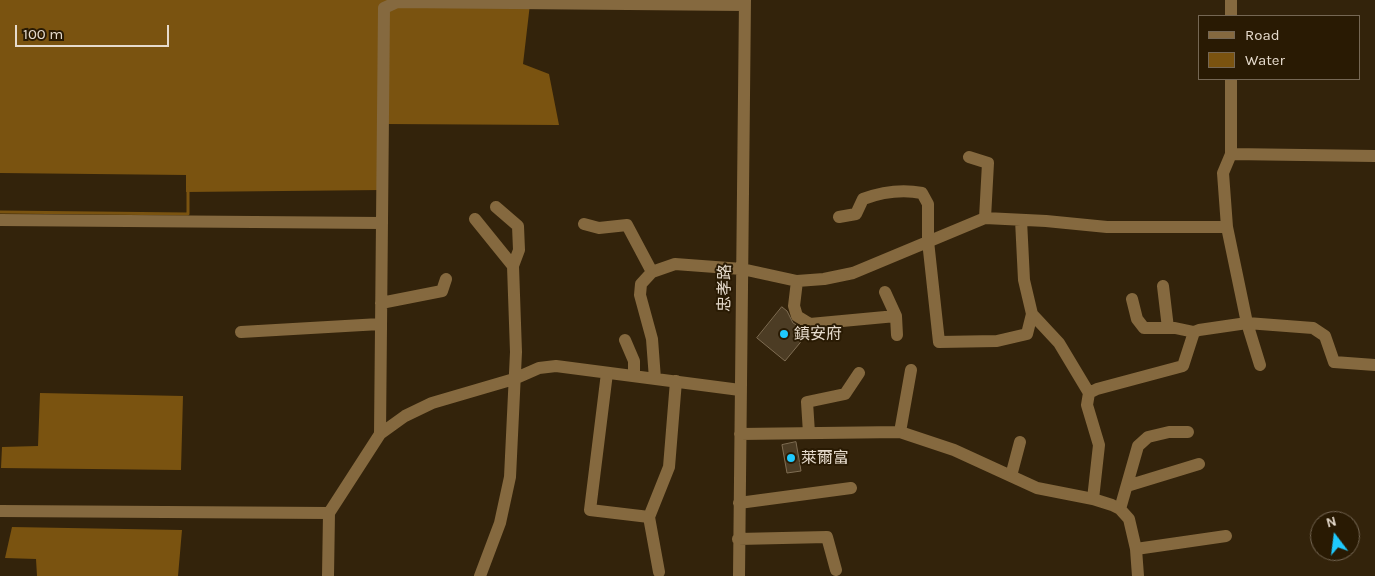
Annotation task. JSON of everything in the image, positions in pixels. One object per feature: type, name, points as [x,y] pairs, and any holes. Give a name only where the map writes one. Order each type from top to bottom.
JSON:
[{"type":"street","points":[[1230,0],[1231,15]]},
{"type":"street","points":[[380,434],[384,4],[397,2],[744,3]]},
{"type":"street","name":"忠孝路","points":[[739,576],[744,3]]},
{"type":"street","points":[[1231,80],[1231,154],[1223,173],[1227,227],[1247,323],[1260,365]]},
{"type":"street","points":[[1231,154],[1375,156]]},
{"type":"street","points":[[969,158],[988,163],[986,218]]},
{"type":"street","points":[[839,217],[856,214],[862,199],[880,192],[910,191],[922,194],[928,204],[928,241],[939,342],[997,341],[1027,334],[1032,314],[1024,280],[1021,220]]},
{"type":"street","points":[[480,576],[500,523],[510,477],[516,352],[513,266],[519,250],[518,226],[496,206]]},
{"type":"street","points":[[655,379],[652,339],[640,295],[641,284],[652,272],[675,264],[742,269],[797,281],[824,279],[853,273],[986,218],[1107,227],[1227,227]]},
{"type":"street","points":[[474,219],[513,266]]},
{"type":"street","points":[[0,220],[381,223]]},
{"type":"street","points":[[584,224],[599,228],[627,226],[652,272]]},
{"type":"street","points":[[381,303],[442,290],[446,279]]},
{"type":"street","points":[[797,281],[794,306],[797,316],[810,324],[896,316]]},
{"type":"street","points":[[1163,286],[1168,328]]},
{"type":"street","points":[[885,292],[896,316],[897,335]]},
{"type":"street","points":[[1132,299],[1137,319],[1144,328],[1168,328],[1194,332],[1247,323],[1313,328],[1325,336],[1334,362],[1375,365]]},
{"type":"street","points":[[1032,314],[1059,344],[1089,393],[1088,405],[1099,445],[1093,499]]},
{"type":"street","points":[[241,332],[380,324]]},
{"type":"street","points":[[1089,393],[1097,389],[1183,366],[1194,332]]},
{"type":"street","points":[[625,340],[634,361],[634,376]]},
{"type":"street","points":[[328,576],[330,514],[380,434],[405,416],[432,403],[514,379],[539,368],[556,366],[740,390]]},
{"type":"street","points":[[900,432],[912,370]]},
{"type":"street","points":[[607,373],[590,510],[649,517]]},
{"type":"street","points":[[809,433],[807,402],[845,394],[859,373]]},
{"type":"street","points":[[660,572],[649,517],[669,467],[676,382]]},
{"type":"street","points":[[740,434],[900,432],[954,450],[1037,488],[1093,499],[1112,505],[1120,509],[1129,520],[1136,549],[1138,576]]},
{"type":"street","points":[[1120,509],[1138,446],[1148,437],[1169,432],[1188,432]]},
{"type":"street","points":[[1011,476],[1020,442]]},
{"type":"street","points":[[1127,486],[1199,464]]},
{"type":"street","points":[[739,503],[851,488]]},
{"type":"street","points":[[0,511],[330,514]]},
{"type":"street","points":[[1136,549],[1226,536]]},
{"type":"street","points":[[738,539],[827,537],[836,570]]},
{"type":"water","points":[[0,0],[558,0],[530,4],[523,64],[549,74],[559,125],[385,124],[382,190],[186,192],[186,175],[0,173]]},
{"type":"water","points":[[40,393],[183,396],[181,470],[1,468],[2,447],[38,446]]},
{"type":"water","points":[[12,527],[182,530],[178,576],[37,576],[36,559],[5,558]]},
{"type":"building","name":"鎮安府","points":[[782,307],[787,311],[793,323],[809,332],[785,361],[757,338]]},
{"type":"building","name":"萊爾富","points":[[796,442],[801,471],[787,473],[782,445]]},
{"type":"waterway","points":[[0,212],[188,214],[188,188]]},
{"type":"place","name":"鎮安府","points":[[784,334]]},
{"type":"place","name":"萊爾富","points":[[791,458]]}]
